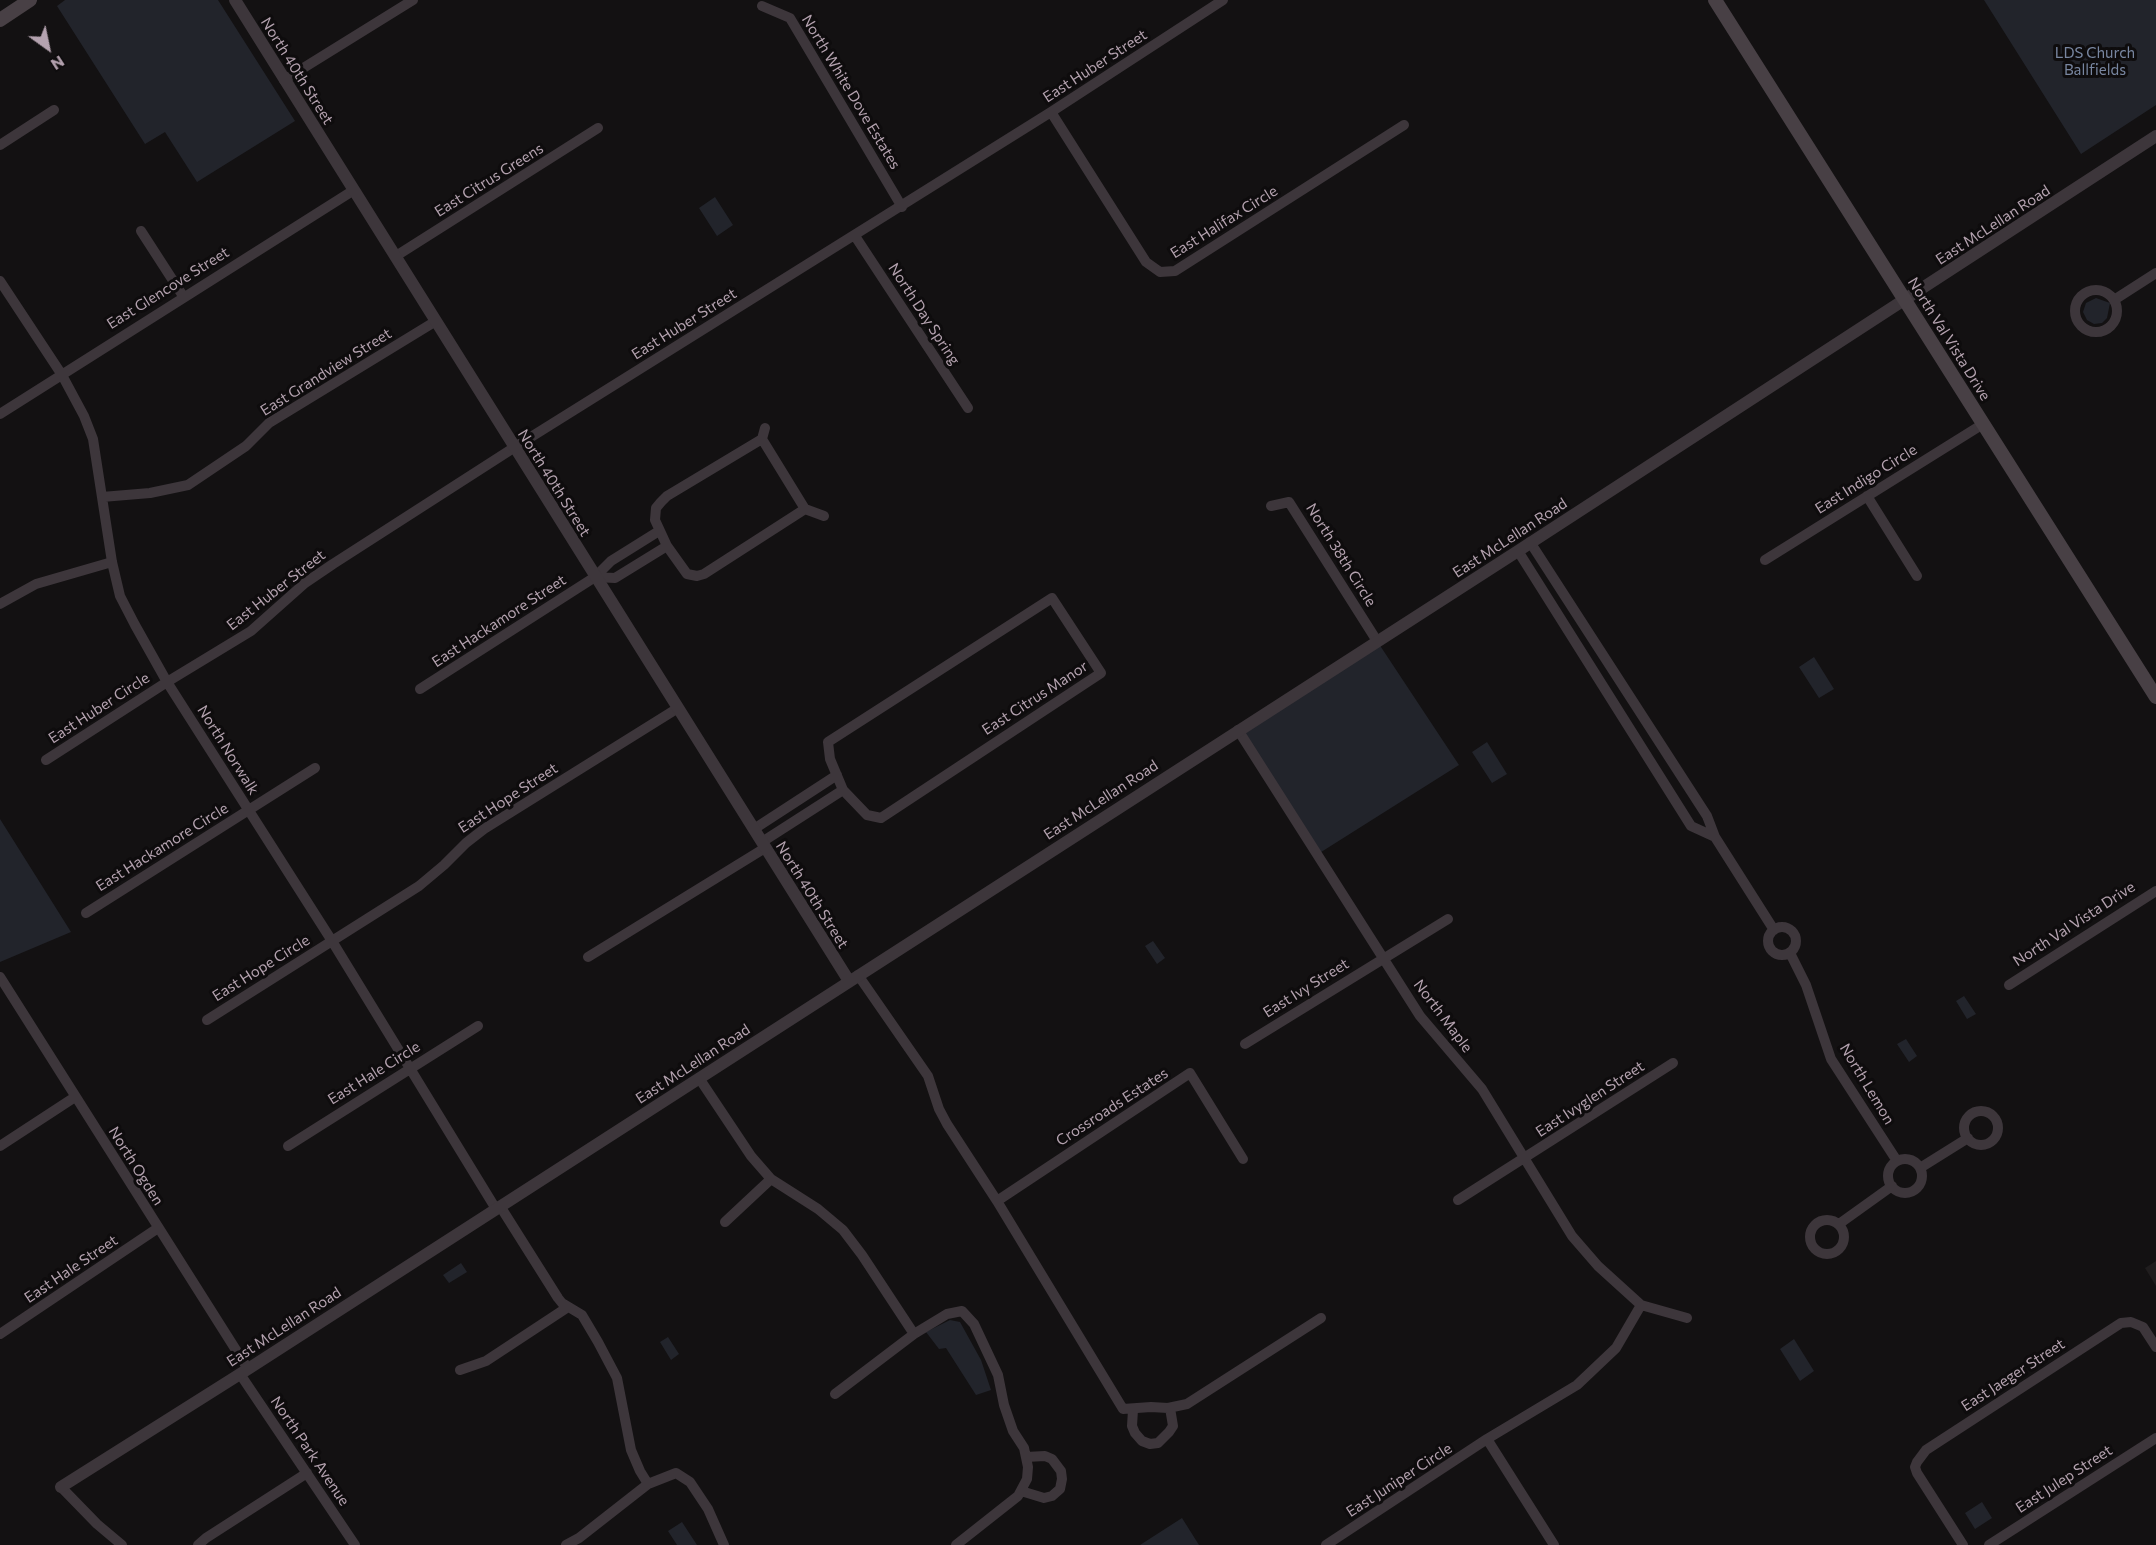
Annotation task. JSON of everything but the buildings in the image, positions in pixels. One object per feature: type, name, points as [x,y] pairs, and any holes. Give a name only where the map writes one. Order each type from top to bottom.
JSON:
[{"type":"main road","points":[[0,20],[30,0]]},
{"type":"main road","name":"North Val Vista Drive","points":[[1715,0],[2156,696]]},
{"type":"street","name":"North 40th Street","points":[[235,0],[764,845],[853,978]]},
{"type":"street","points":[[284,80],[413,0]]},
{"type":"street","name":"East Huber Street","points":[[167,682],[252,631],[305,583],[515,447],[902,207],[1223,0]]},
{"type":"street","name":"North White Dove Estates","points":[[762,6],[790,18],[902,207]]},
{"type":"street","points":[[0,145],[54,110]]},
{"type":"street","name":"East Halifax Circle","points":[[1052,112],[1146,262],[1160,272],[1175,271],[1404,125]]},
{"type":"street","name":"East Citrus Greens","points":[[396,256],[598,128]]},
{"type":"street","name":"East McLellan Road","points":[[61,1487],[244,1372],[1518,551],[2156,136]]},
{"type":"street","name":"East Glencove Street","points":[[0,414],[183,296],[354,190]]},
{"type":"street","points":[[141,231],[183,296]]},
{"type":"street","name":"North Day Spring","points":[[855,236],[968,408]]},
{"type":"street","points":[[2114,300],[2156,273]]},
{"type":"street","name":"North Norwalk","points":[[0,281],[62,375],[84,416],[93,439],[112,562],[120,596],[167,682],[498,1207],[558,1298],[582,1315],[617,1378],[631,1450],[648,1484]]},
{"type":"street","name":"East Grandview Street","points":[[102,497],[150,493],[188,485],[246,446],[268,423],[436,321]]},
{"type":"street","name":"East Indigo Circle","points":[[1765,560],[1983,424]]},
{"type":"street","points":[[765,428],[762,439],[667,496],[656,508],[655,520],[659,531],[687,574],[697,576],[704,574],[805,508]]},
{"type":"street","points":[[762,439],[805,508],[824,516]]},
{"type":"street","points":[[1867,496],[1917,576]]},
{"type":"street","name":"North 38th Circle","points":[[1271,506],[1289,502],[1377,641]]},
{"type":"street","name":"East Hackamore Street","points":[[420,689],[595,577],[611,561],[659,531]]},
{"type":"street","points":[[1530,542],[1707,816],[1716,837],[1774,930]]},
{"type":"street","points":[[637,545],[646,560]]},
{"type":"street","points":[[595,577],[615,578],[667,546]]},
{"type":"street","points":[[1518,551],[1539,581],[1691,826],[1716,837]]},
{"type":"street","points":[[0,604],[36,584],[112,562]]},
{"type":"street","points":[[1539,581],[1551,574]]},
{"type":"street","points":[[1551,602],[1563,594]]},
{"type":"street","name":"East Citrus Manor","points":[[1052,598],[1101,673],[881,818],[867,815],[843,790],[837,775],[830,759],[828,742],[1052,598]]},
{"type":"street","points":[[1575,642],[1589,634]]},
{"type":"street","name":"East Huber Circle","points":[[46,760],[167,682]]},
{"type":"street","name":"East Hope Street","points":[[332,941],[419,886],[466,843],[484,830],[678,708]]},
{"type":"street","name":"North Maple","points":[[1238,730],[1420,1016],[1482,1089],[1572,1236],[1598,1266],[1641,1305]]},
{"type":"street","points":[[1659,777],[1674,767]]},
{"type":"street","name":"East Hackamore Circle","points":[[86,913],[315,768]]},
{"type":"street","points":[[754,829],[837,775]]},
{"type":"street","points":[[588,957],[764,845],[843,790]]},
{"type":"street","name":"North Val Vista Drive","points":[[2009,986],[2156,891]]},
{"type":"street","name":"East Ivy Street","points":[[1245,1044],[1448,919]]},
{"type":"street","points":[[1784,927],[1793,933],[1796,943],[1790,953],[1779,955],[1770,949],[1768,938],[1774,930],[1784,927]]},
{"type":"street","name":"East Hope Circle","points":[[207,1020],[332,941]]},
{"type":"street","name":"North Lemon","points":[[1790,953],[1806,985],[1832,1059],[1897,1161]]},
{"type":"street","name":"North Ogden","points":[[0,977],[158,1228],[244,1372]]},
{"type":"street","points":[[853,978],[928,1076],[947,1124],[997,1201],[1123,1409],[1170,1408],[1187,1404],[1321,1318]]},
{"type":"street","name":"East Hale Circle","points":[[288,1146],[478,1026]]},
{"type":"street","name":"East Ivyglen Street","points":[[1458,1200],[1673,1063]]},
{"type":"street","name":"Crossroads Estates","points":[[997,1201],[1190,1073],[1243,1159]]},
{"type":"street","points":[[699,1078],[751,1156],[771,1179],[818,1209],[843,1230],[862,1254],[914,1334]]},
{"type":"street","points":[[0,1146],[75,1096]]},
{"type":"street","points":[[1920,1168],[1968,1138]]},
{"type":"street","points":[[1909,1159],[1920,1168],[1922,1181],[1916,1190],[1900,1192],[1892,1186],[1888,1176],[1897,1161],[1909,1159]]},
{"type":"street","points":[[725,1222],[771,1179]]},
{"type":"street","points":[[1839,1224],[1892,1186]]},
{"type":"street","name":"East Hale Street","points":[[0,1334],[158,1228]]},
{"type":"street","points":[[1641,1305],[1687,1318]]},
{"type":"street","name":"East Juniper Circle","points":[[1326,1545],[1487,1439],[1577,1385],[1616,1348],[1641,1305]]},
{"type":"street","points":[[460,1370],[486,1361],[568,1307]]},
{"type":"street","points":[[835,1394],[914,1334],[947,1314],[962,1311],[974,1324],[998,1375],[1004,1405],[1013,1431],[1024,1448],[1028,1467],[1027,1479],[1018,1496],[956,1545]]},
{"type":"street","name":"East Jaeger Street","points":[[1963,1545],[1917,1473],[1917,1462],[1926,1450],[2121,1323],[2131,1322],[2143,1327],[2156,1347]]},
{"type":"street","name":"North Park Avenue","points":[[244,1372],[355,1545]]},
{"type":"street","points":[[1133,1410],[1131,1418],[1135,1433],[1142,1441],[1150,1444],[1158,1443],[1173,1426],[1170,1408]]},
{"type":"street","name":"East Julep Street","points":[[1989,1545],[2156,1438]]},
{"type":"street","points":[[1487,1439],[1554,1545]]},
{"type":"street","points":[[1021,1491],[1044,1498],[1052,1496],[1060,1489],[1062,1479],[1061,1471],[1052,1459],[1046,1456],[1026,1457]]},
{"type":"street","points":[[198,1545],[307,1473]]},
{"type":"street","points":[[566,1545],[579,1538],[648,1484],[676,1473],[690,1482],[708,1509],[724,1545]]},
{"type":"street","points":[[61,1487],[97,1524],[122,1545]]},
{"type":"shaded area","points":[[2156,1261],[2156,1286],[2145,1268]]},
{"type":"green space","points":[[65,0],[218,0],[295,121],[197,182],[165,132],[145,144],[57,6]]},
{"type":"green space","name":"LDS Church Ballfields","points":[[1984,0],[2156,0],[2156,105],[2081,154]]},
{"type":"green space","points":[[715,197],[733,225],[717,236],[699,208]]},
{"type":"green space","points":[[2096,298],[2110,303],[2107,318],[2102,323],[2094,324],[2087,320],[2083,312],[2086,303]]},
{"type":"green space","points":[[1377,641],[1459,765],[1318,854],[1238,730]]},
{"type":"green space","points":[[1814,657],[1834,689],[1819,698],[1799,667]]},
{"type":"green space","points":[[1487,742],[1507,774],[1492,783],[1472,752]]},
{"type":"green space","points":[[0,819],[71,932],[0,962]]},
{"type":"green space","points":[[1153,941],[1165,958],[1157,964],[1145,946]]},
{"type":"green space","points":[[1964,996],[1976,1014],[1967,1019],[1956,1001]]},
{"type":"green space","points":[[1906,1039],[1917,1056],[1909,1062],[1897,1044]]},
{"type":"green space","points":[[461,1263],[467,1272],[449,1283],[443,1275]]},
{"type":"green space","points":[[950,1320],[960,1322],[981,1360],[991,1390],[976,1395],[946,1348],[939,1349],[926,1332]]},
{"type":"green space","points":[[668,1337],[679,1354],[671,1360],[660,1342]]},
{"type":"green space","points":[[1794,1339],[1814,1371],[1800,1381],[1780,1349]]},
{"type":"green space","points":[[1982,1502],[1992,1518],[1975,1529],[1965,1513]]},
{"type":"green space","points":[[1182,1518],[1199,1545],[1140,1545]]},
{"type":"green space","points":[[682,1522],[697,1545],[677,1545],[668,1531]]}]
